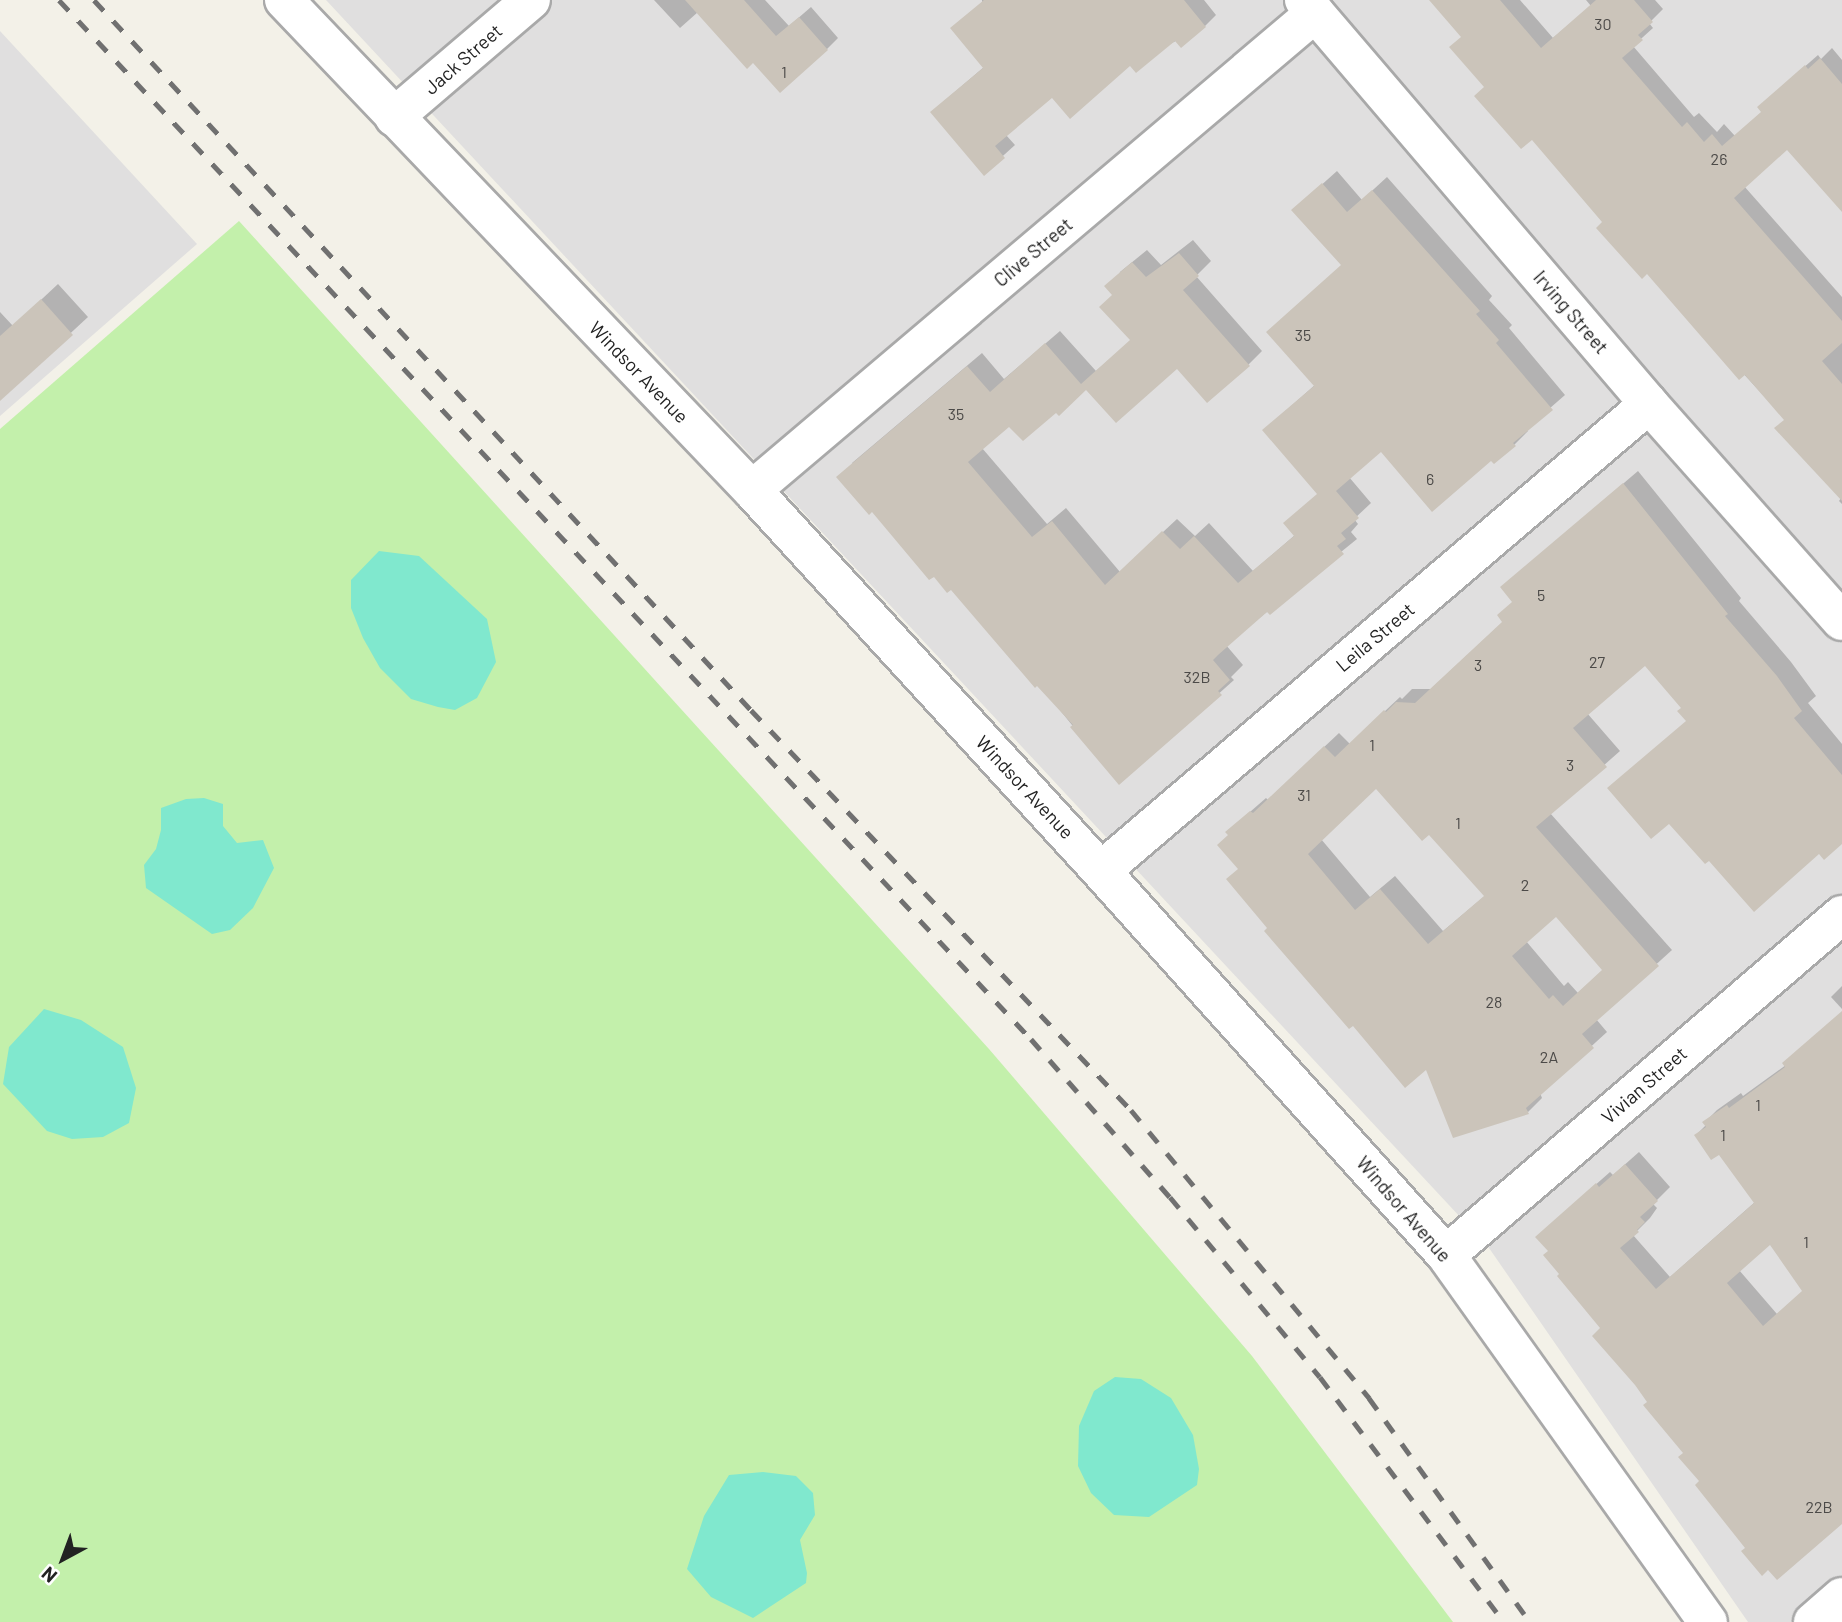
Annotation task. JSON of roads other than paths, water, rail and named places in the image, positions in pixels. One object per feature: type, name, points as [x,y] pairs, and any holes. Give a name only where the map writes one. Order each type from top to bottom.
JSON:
[{"type":"street","name":"Windsor Avenue","points":[[284,0],[752,490],[1101,871],[1446,1255],[1708,1622]]},
{"type":"street","name":"Jack Street","points":[[394,117],[531,0]]},
{"type":"street","name":"Irving Street","points":[[1309,6],[1649,404],[1842,621]]},
{"type":"street","name":"Clive Street","points":[[752,490],[1309,6]]},
{"type":"street","name":"Leila Street","points":[[1101,871],[1649,404]]},
{"type":"street","name":"Vivian Street","points":[[1446,1255],[1842,915]]},
{"type":"street","points":[[1813,1622],[1842,1597]]},
{"type":"railway","points":[[59,0],[1031,1039],[1170,1197],[1320,1377],[1504,1622]]},
{"type":"railway","points":[[94,0],[751,710],[1131,1110],[1369,1398],[1530,1622]]}]
